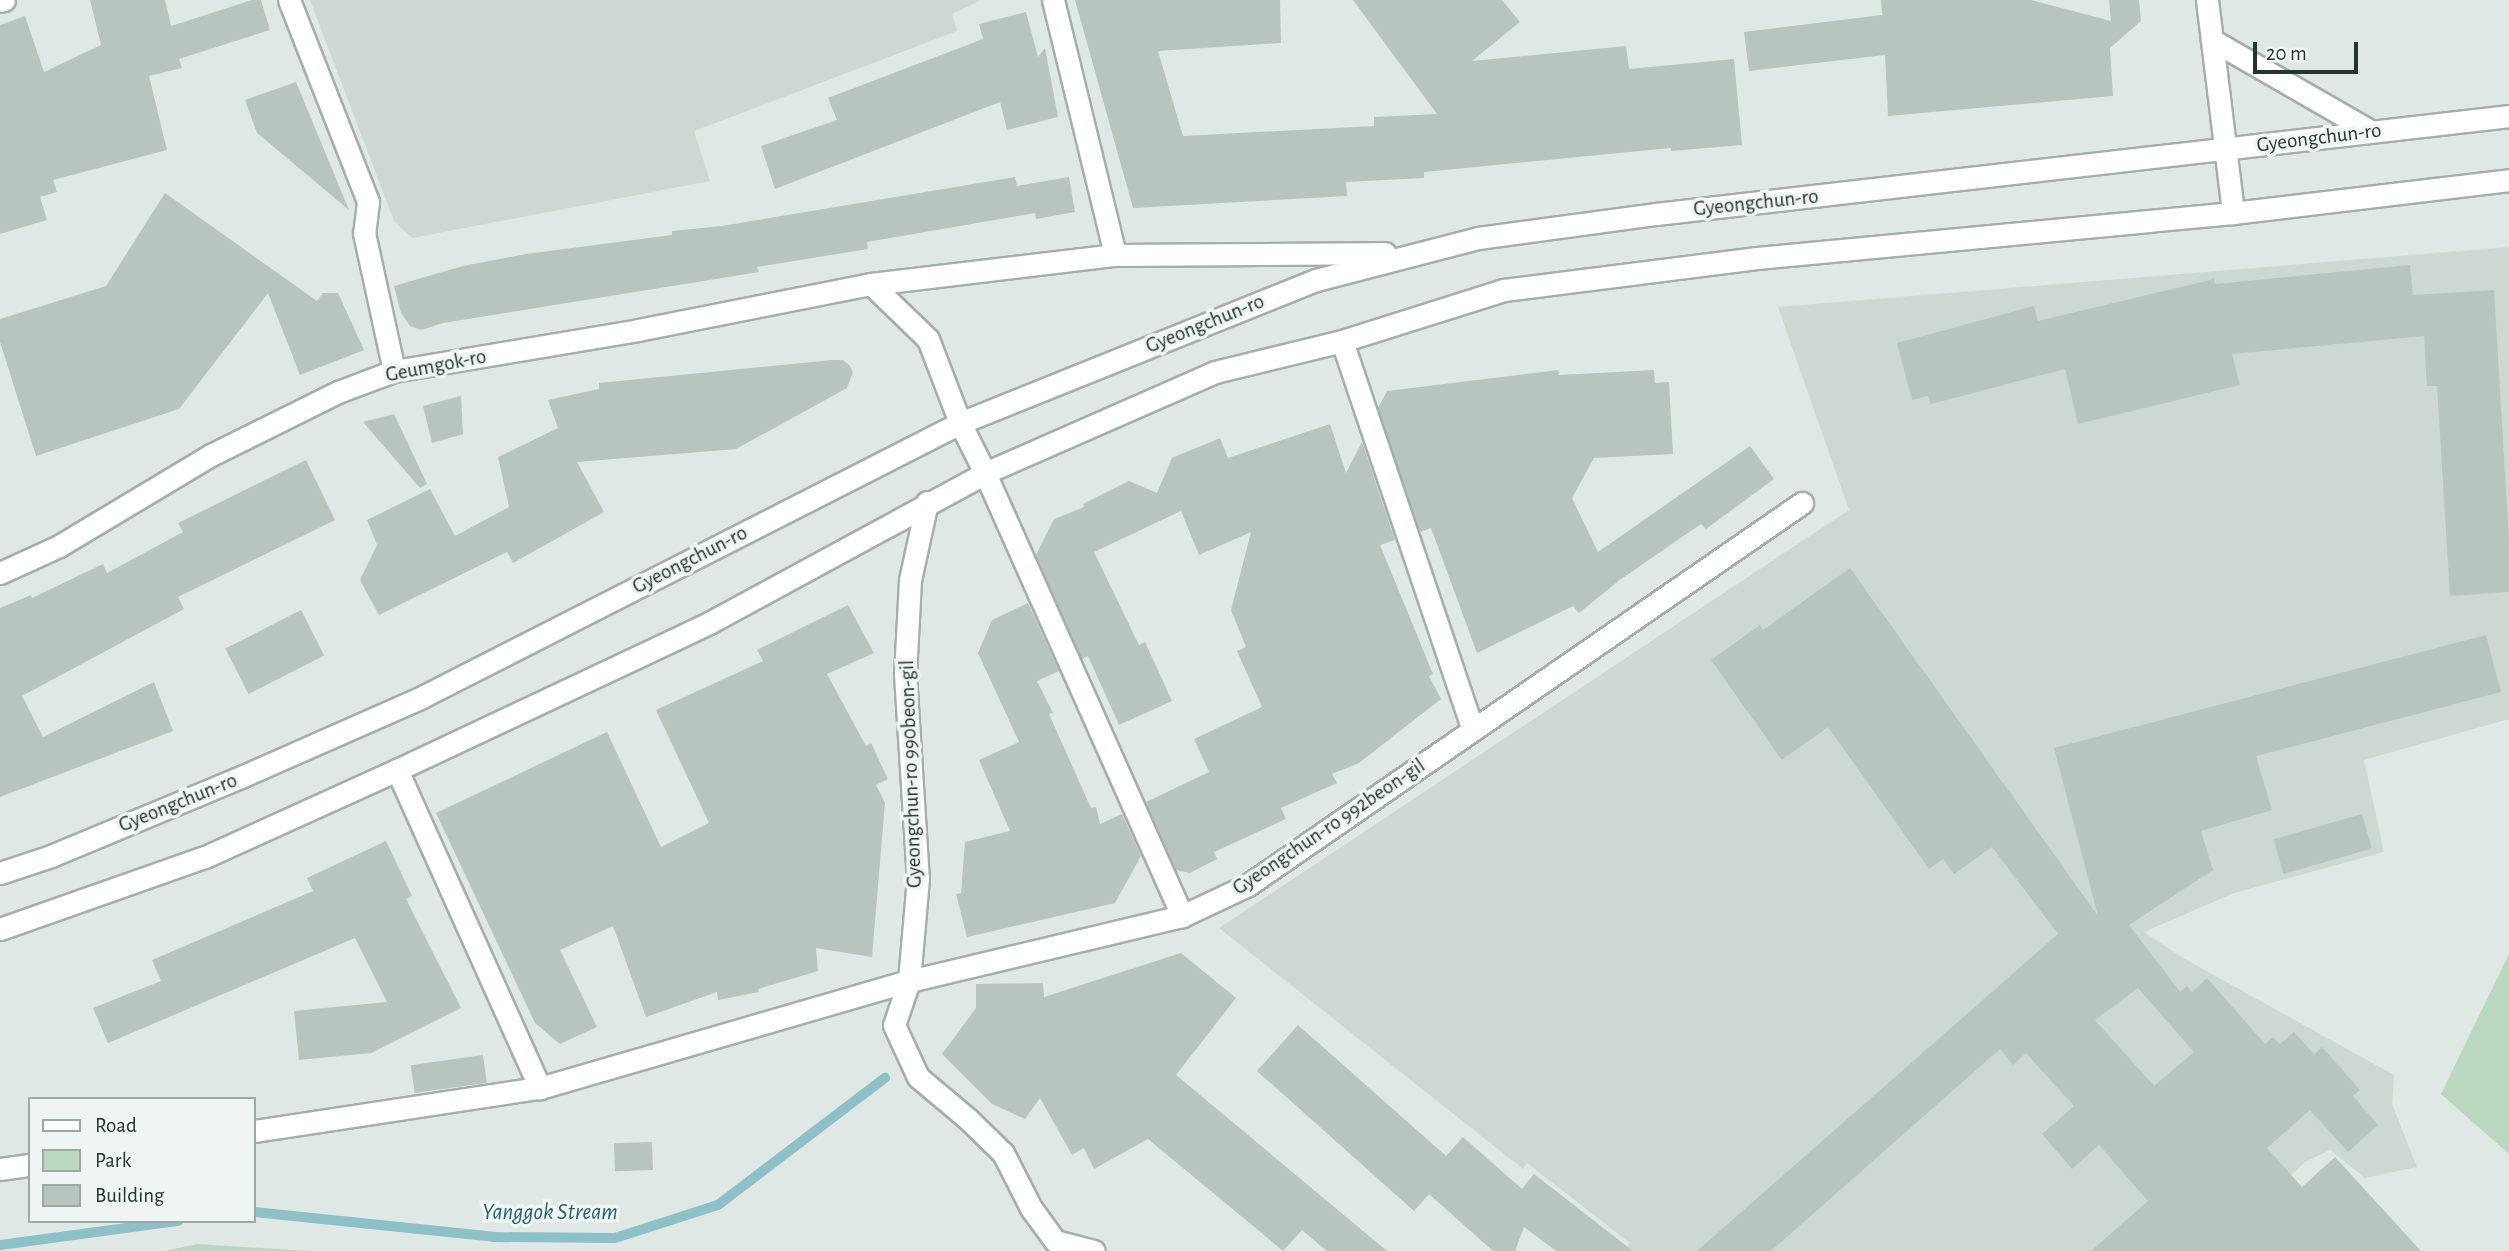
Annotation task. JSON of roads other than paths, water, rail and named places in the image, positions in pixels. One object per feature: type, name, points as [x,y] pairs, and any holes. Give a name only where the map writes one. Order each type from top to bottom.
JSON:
[{"type":"street","points":[[289,0],[368,202],[364,233],[394,371]]},
{"type":"street","points":[[1053,0],[1115,255]]},
{"type":"street","points":[[2207,0],[2233,213]]},
{"type":"street","points":[[2211,40],[2370,131]]},
{"type":"street","name":"Gyeongchun-ro","points":[[0,873],[51,856],[241,777],[422,697],[960,422],[1316,280],[1479,238],[1656,214],[2509,116]]},
{"type":"street","points":[[0,929],[205,858],[709,622],[985,473],[1215,373],[1342,341],[1504,290],[1757,258],[2233,213],[2509,180]]},
{"type":"street","name":"Geumgok-ro","points":[[0,573],[59,546],[211,455],[338,392],[394,371],[638,330],[871,284],[1115,255],[1417,253]]},
{"type":"street","points":[[871,284],[928,339],[960,422],[1182,916]]},
{"type":"street","points":[[1342,341],[1473,730]]},
{"type":"street","name":"Gyeongchun-ro 990beon-gil","points":[[927,502],[910,580],[905,674],[918,878],[909,981],[894,1025],[918,1077],[1003,1153],[1031,1208],[1055,1241],[1094,1251]]},
{"type":"street","name":"Gyeongchun-ro 992beon-gil","points":[[256,1131],[540,1088],[909,981],[1182,916],[1248,885],[1802,503]]},
{"type":"street","points":[[397,770],[540,1088]]},
{"type":"street","points":[[0,1169],[28,1165]]},
{"type":"waterway","name":"Yanggok Stream","points":[[256,1212],[494,1237],[615,1238],[718,1205],[885,1078]]},
{"type":"waterway","name":"Yanggok Stream","points":[[0,1245],[163,1223]]}]
